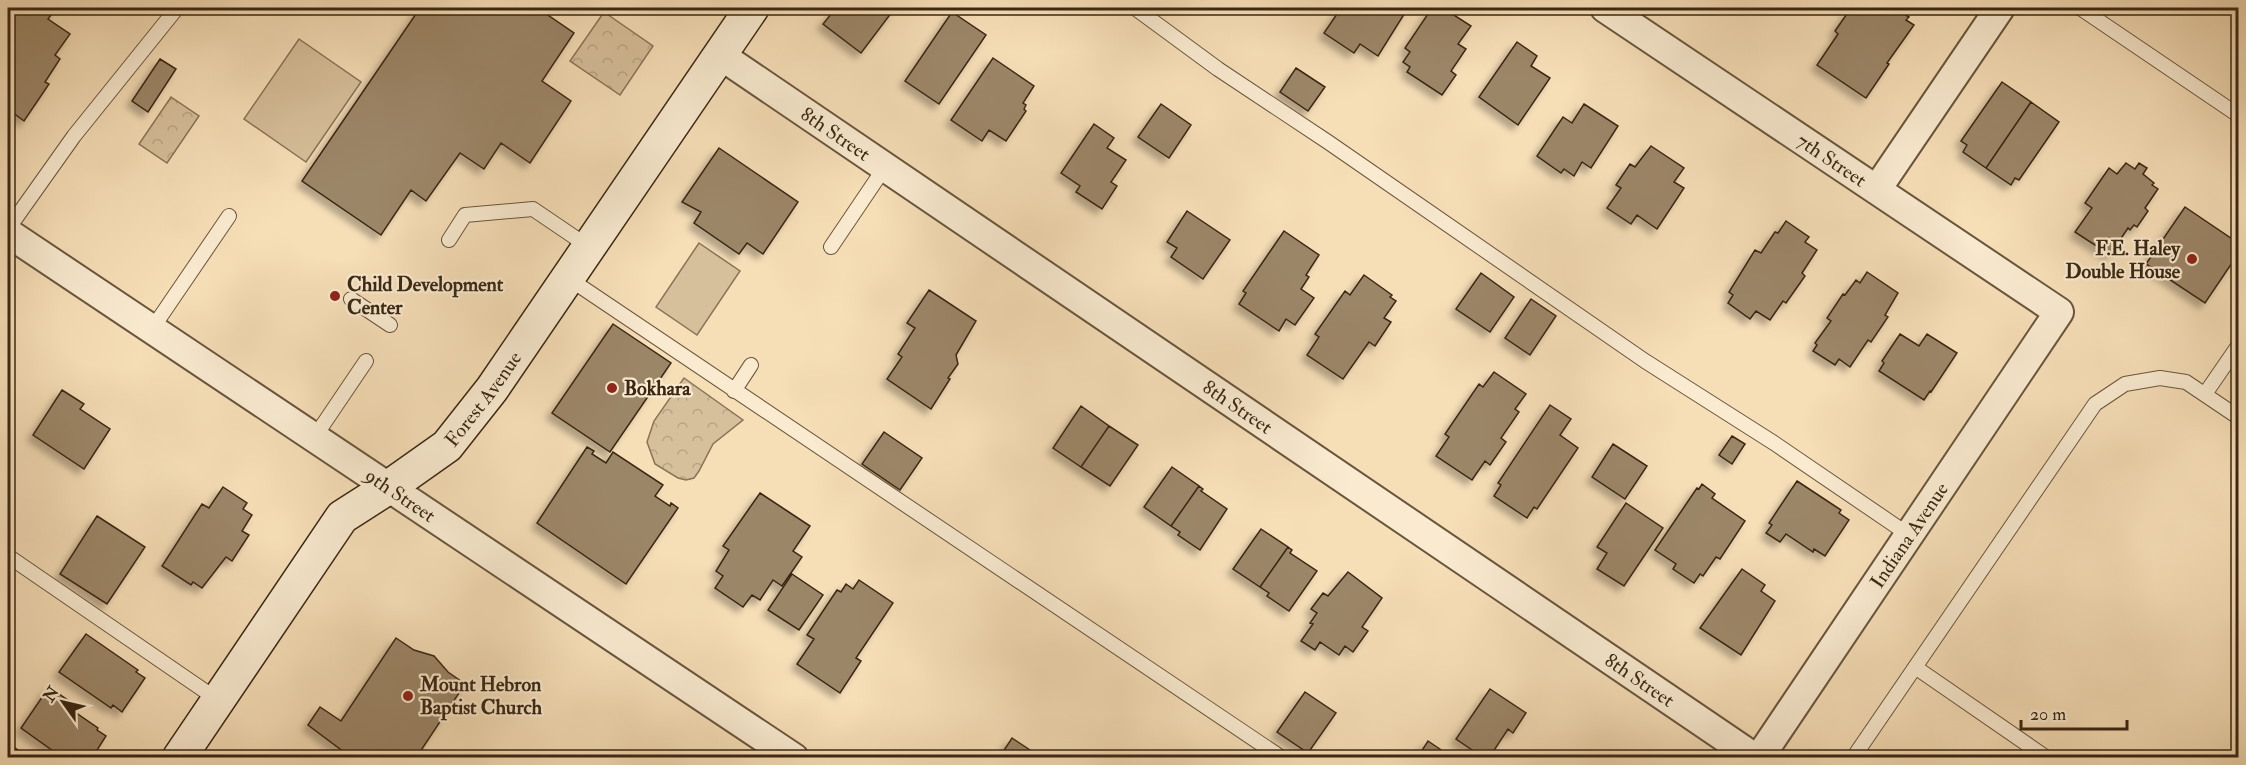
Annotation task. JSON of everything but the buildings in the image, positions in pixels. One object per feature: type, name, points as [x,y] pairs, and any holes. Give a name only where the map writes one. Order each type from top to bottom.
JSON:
[{"type":"street","name":"Forest Avenue","points":[[179,758],[342,517],[389,488],[447,446],[492,389],[752,8]]},
{"type":"street","name":"7th Street","points":[[1605,8],[2059,312]]},
{"type":"street","points":[[1877,189],[2000,8]]},
{"type":"street","name":"8th Street","points":[[720,55],[1755,758]]},
{"type":"street","name":"9th Street","points":[[8,231],[794,758]]},
{"type":"street","name":"Indiana Avenue","points":[[1760,758],[2059,312]]},
{"type":"lane","points":[[8,231],[74,136],[177,8]]},
{"type":"lane","points":[[1135,8],[1218,69],[1328,142],[1645,361],[1774,443],[1909,535]]},
{"type":"lane","points":[[2080,8],[2238,115]]},
{"type":"lane","points":[[831,247],[885,167]]},
{"type":"lane","points":[[448,240],[465,215],[533,209],[589,247]]},
{"type":"lane","points":[[153,329],[230,216]]},
{"type":"lane","points":[[568,278],[1282,758]]},
{"type":"lane","points":[[351,299],[390,325]]},
{"type":"lane","points":[[2205,394],[2238,346]]},
{"type":"lane","points":[[314,438],[366,361]]},
{"type":"lane","points":[[734,391],[751,365]]},
{"type":"lane","points":[[1853,758],[2096,404],[2125,384],[2160,378],[2186,382],[2238,417]]},
{"type":"lane","points":[[8,556],[218,700]]},
{"type":"lane","points":[[1915,667],[2047,758]]},
{"type":"green space","points":[[604,12],[653,46],[620,95],[570,61]]},
{"type":"green space","points":[[299,39],[361,82],[306,162],[244,119]]},
{"type":"green space","points":[[171,97],[199,116],[167,163],[139,144]]},
{"type":"green space","points":[[699,243],[740,271],[697,335],[656,307]]},
{"type":"green space","points":[[684,378],[743,420],[713,444],[694,478],[686,480],[678,478],[655,464],[647,442],[654,421]]},
{"type":"place","name":"F.E. Haley Double House","points":[[2192,259]]},
{"type":"place","name":"Child Development Center","points":[[335,296]]},
{"type":"place","name":"Bokhara","points":[[612,388]]},
{"type":"place","name":"Mount Hebron Baptist Church","points":[[408,696]]}]
